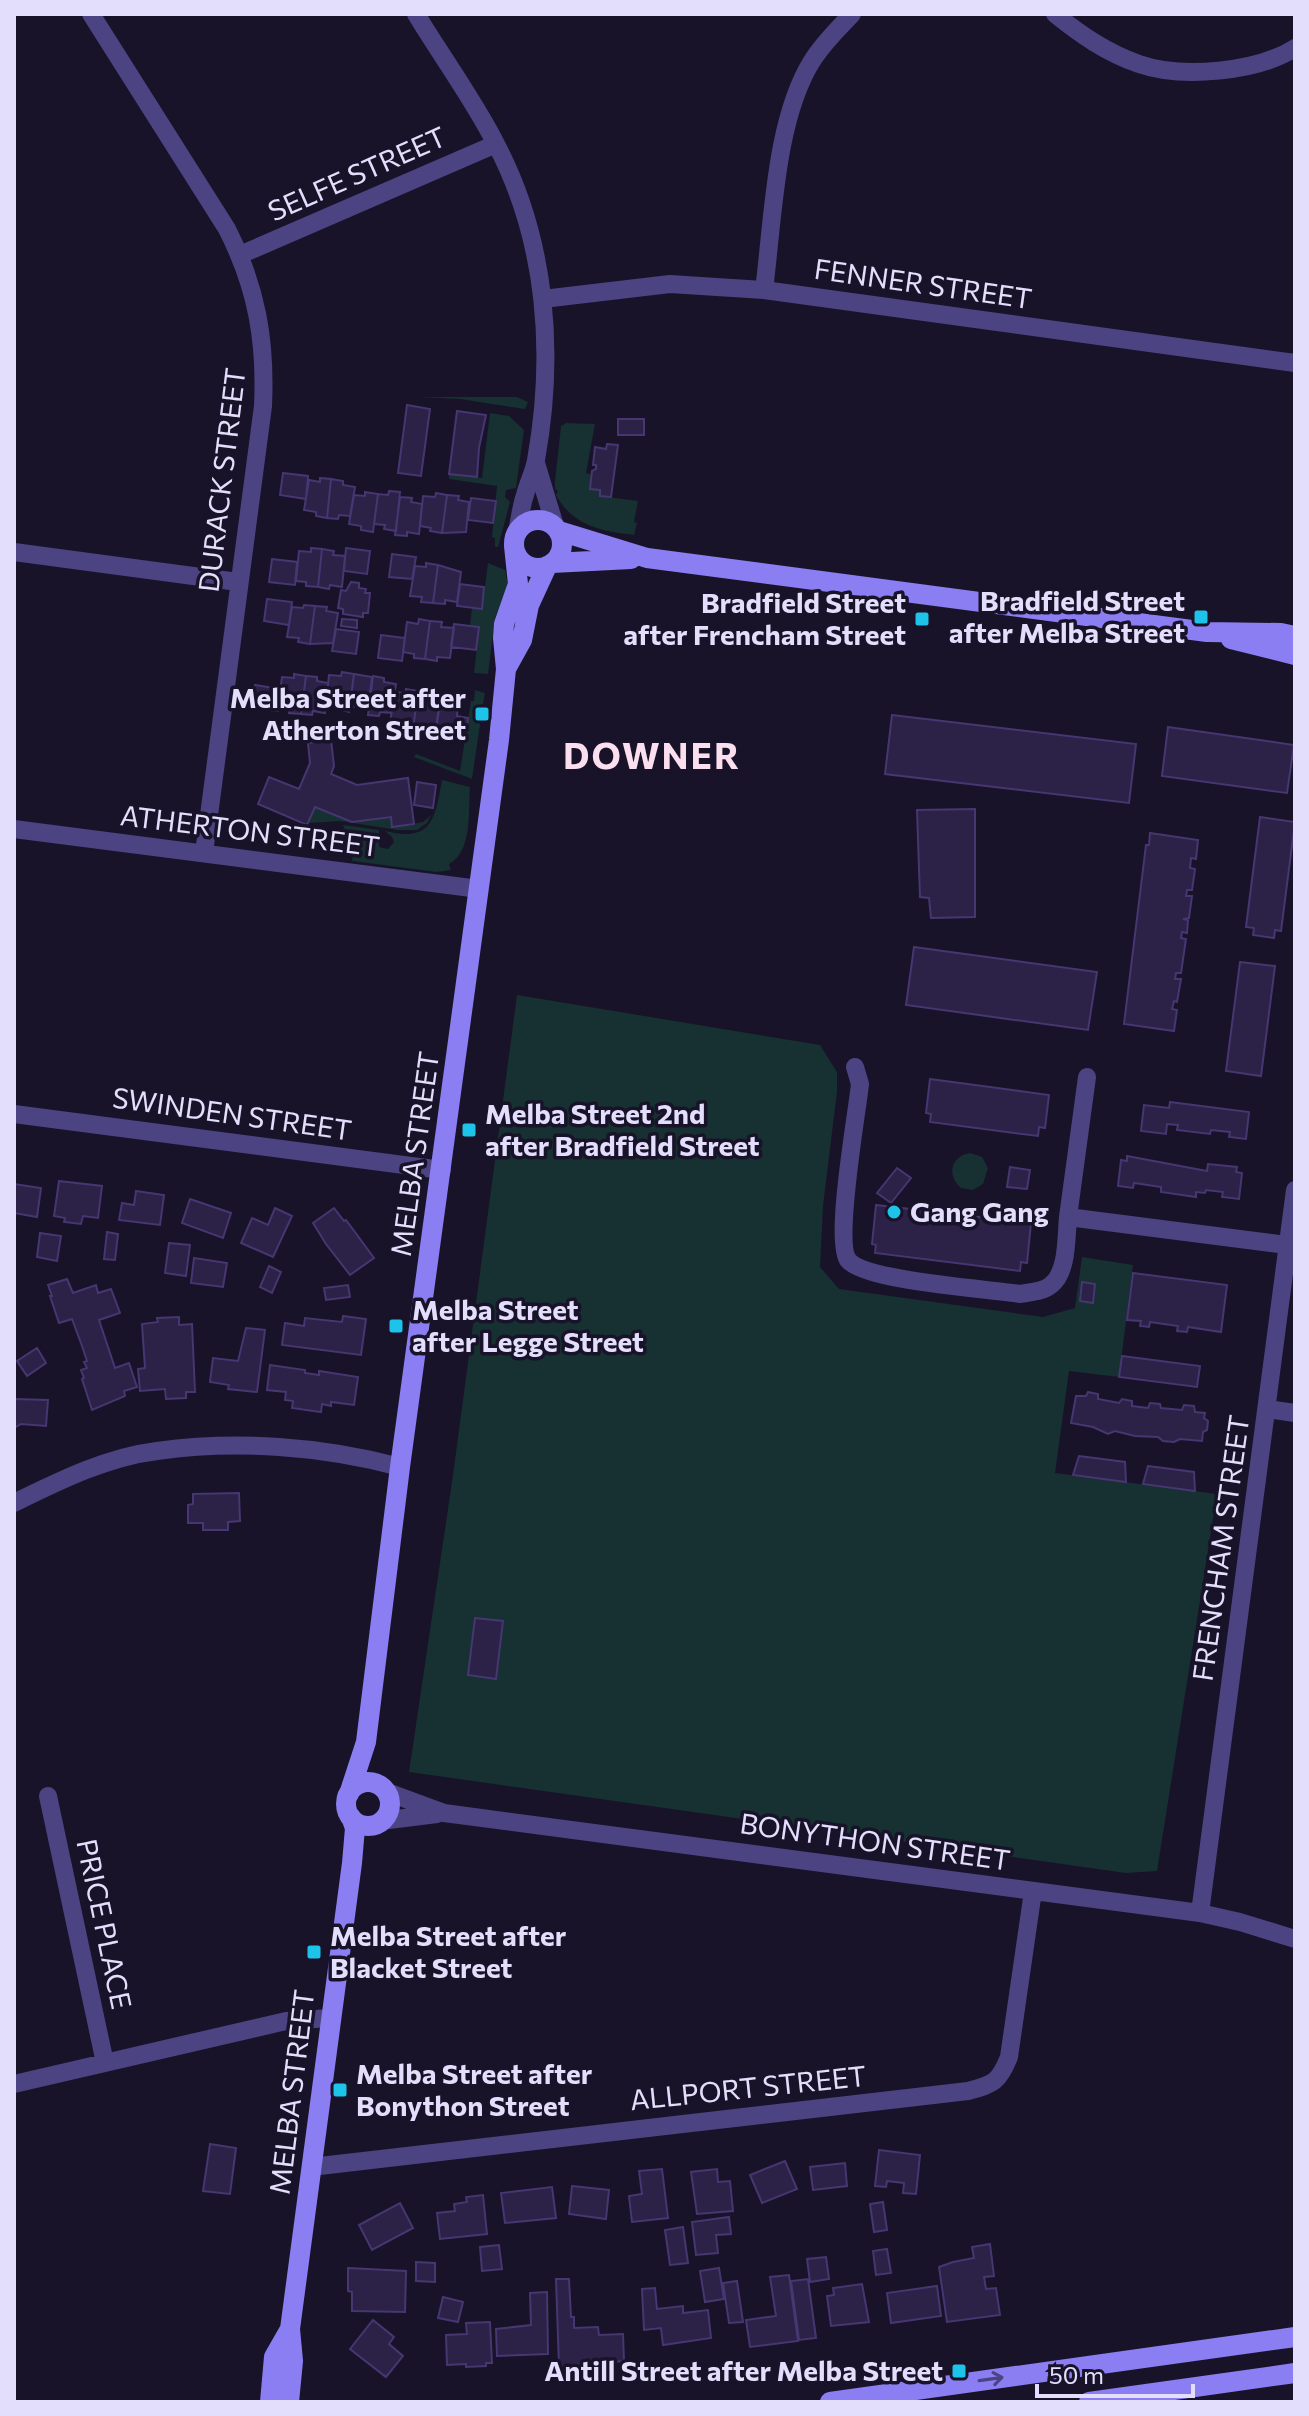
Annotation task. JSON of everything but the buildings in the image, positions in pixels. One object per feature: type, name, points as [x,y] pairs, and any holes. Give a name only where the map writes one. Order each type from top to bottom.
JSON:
[{"type":"street","name":"DURACK STREET","points":[[91,14],[227,229],[240,255],[260,321],[265,372],[263,406],[204,853]]},
{"type":"street","name":"MELBA STREET","points":[[349,1794],[366,1742],[400,1467],[479,889],[506,669],[504,624],[518,584],[516,538],[524,496],[536,463],[547,367],[543,299],[535,250],[520,201],[496,144],[416,14]]},
{"type":"street","points":[[764,290],[782,150],[794,100],[810,62],[826,40],[852,14]]},
{"type":"street","points":[[1055,14],[1082,36],[1107,50],[1142,65],[1177,71],[1225,70],[1251,65],[1295,48]]},
{"type":"street","name":"SELFE STREET","points":[[240,255],[496,144]]},
{"type":"street","name":"FENNER STREET","points":[[543,299],[670,284],[764,290],[1295,363]]},
{"type":"street","name":"MELBA STREET","points":[[506,669],[522,640],[529,605],[562,546],[536,463]]},
{"type":"street","points":[[647,558],[526,565],[516,554],[516,538],[523,524],[537,519],[557,529],[647,558],[1207,632],[1295,636]]},
{"type":"street","points":[[14,552],[238,582]]},
{"type":"street","points":[[1207,632],[1295,655]]},
{"type":"street","name":"ATHERTON STREET","points":[[14,829],[479,889]]},
{"type":"street","points":[[855,1067],[860,1084],[842,1229],[846,1258],[858,1269],[882,1276],[1020,1294],[1040,1291],[1058,1277],[1063,1260],[1087,1077]]},
{"type":"street","name":"SWINDEN STREET","points":[[14,1114],[442,1170]]},
{"type":"street","name":"FRENCHAM STREET","points":[[1200,1913],[1295,1190]]},
{"type":"street","points":[[1068,1217],[1287,1245]]},
{"type":"street","points":[[1268,1409],[1295,1413]]},
{"type":"street","points":[[14,1503],[68,1477],[155,1451],[262,1445],[374,1460],[400,1467]]},
{"type":"street","name":"MELBA STREET","points":[[366,1742],[384,1790]]},
{"type":"street","points":[[368,1782],[384,1790],[390,1804],[389,1811],[380,1822],[364,1825],[351,1817],[348,1811],[349,1794],[353,1788],[368,1782]]},
{"type":"street","name":"BONYTHON STREET","points":[[384,1790],[444,1813],[1200,1913],[1295,1939]]},
{"type":"street","name":"PRICE PLACE","points":[[48,1796],[105,2063]]},
{"type":"street","name":"BONYTHON STREET","points":[[380,1822],[444,1813]]},
{"type":"street","name":"MELBA STREET","points":[[289,2402],[293,2361],[290,2329],[352,1863],[355,1828],[351,1817]]},
{"type":"street","name":"MELBA STREET","points":[[352,1863],[380,1822]]},
{"type":"street","name":"ALLPORT STREET","points":[[311,2167],[968,2091],[993,2084],[1003,2072],[1009,2057],[1033,1891]]},
{"type":"street","points":[[14,2084],[286,2021],[330,2018]]},
{"type":"street","name":"MELBA STREET","points":[[270,2402],[274,2357],[290,2329]]},
{"type":"street","points":[[830,2402],[1295,2337]]},
{"type":"street","points":[[1089,2402],[1295,2373]]},
{"type":"green space","points":[[418,397],[517,397],[528,402],[525,409],[460,399]]},
{"type":"green space","points":[[490,413],[509,416],[524,430],[516,488],[506,490],[505,497],[510,502],[498,547],[495,547],[495,538],[492,537],[497,486],[449,479],[449,474],[482,478]]},
{"type":"green space","points":[[566,423],[595,424],[586,473],[592,475],[600,496],[638,501],[634,535],[610,531],[579,520],[556,495],[561,426]]},
{"type":"green space","points":[[488,563],[505,570],[508,585],[495,618],[488,674],[474,673],[479,628],[470,626],[472,608],[482,609]]},
{"type":"green space","points":[[475,690],[485,693],[479,711],[482,711],[472,779],[414,757],[416,754],[460,771]]},
{"type":"green space","points":[[442,780],[470,787],[466,840],[457,858],[449,864],[451,870],[437,872],[352,861],[355,842],[347,836],[343,825],[379,830],[379,847],[388,849],[394,842],[385,831],[413,834],[428,825],[437,806]]},
{"type":"green space","points":[[315,807],[352,822],[391,817],[393,827],[423,822],[431,815],[427,823],[417,830],[340,821],[308,823]]},
{"type":"green space","points":[[517,995],[820,1045],[837,1072],[837,1092],[823,1206],[820,1267],[839,1289],[1043,1317],[1075,1308],[1082,1257],[1133,1265],[1119,1377],[1069,1371],[1055,1473],[1217,1494],[1157,1871],[1126,1873],[409,1772],[453,1475]]},
{"type":"green space","points":[[970,1153],[982,1157],[988,1168],[983,1184],[973,1190],[961,1188],[952,1172],[958,1158]]},
{"type":"place","name":"Bradfield Street after Melba Street","points":[[1201,617]]},
{"type":"place","name":"Bradfield Street after Frencham Street","points":[[922,619]]},
{"type":"place","name":"Melba Street after Atherton Street","points":[[482,714]]},
{"type":"place","name":"Melba Street 2nd after Bradfield Street","points":[[469,1130]]},
{"type":"place","name":"Gang Gang","points":[[894,1212]]},
{"type":"place","name":"Melba Street after Legge Street","points":[[396,1326]]},
{"type":"place","name":"Melba Street after Blacket Street","points":[[314,1952]]},
{"type":"place","name":"Melba Street after Bonython Street","points":[[340,2090]]},
{"type":"place","name":"Antill Street after Melba Street","points":[[959,2371]]},
{"type":"district","name":"DOWNER","points":[[652,756]]}]
